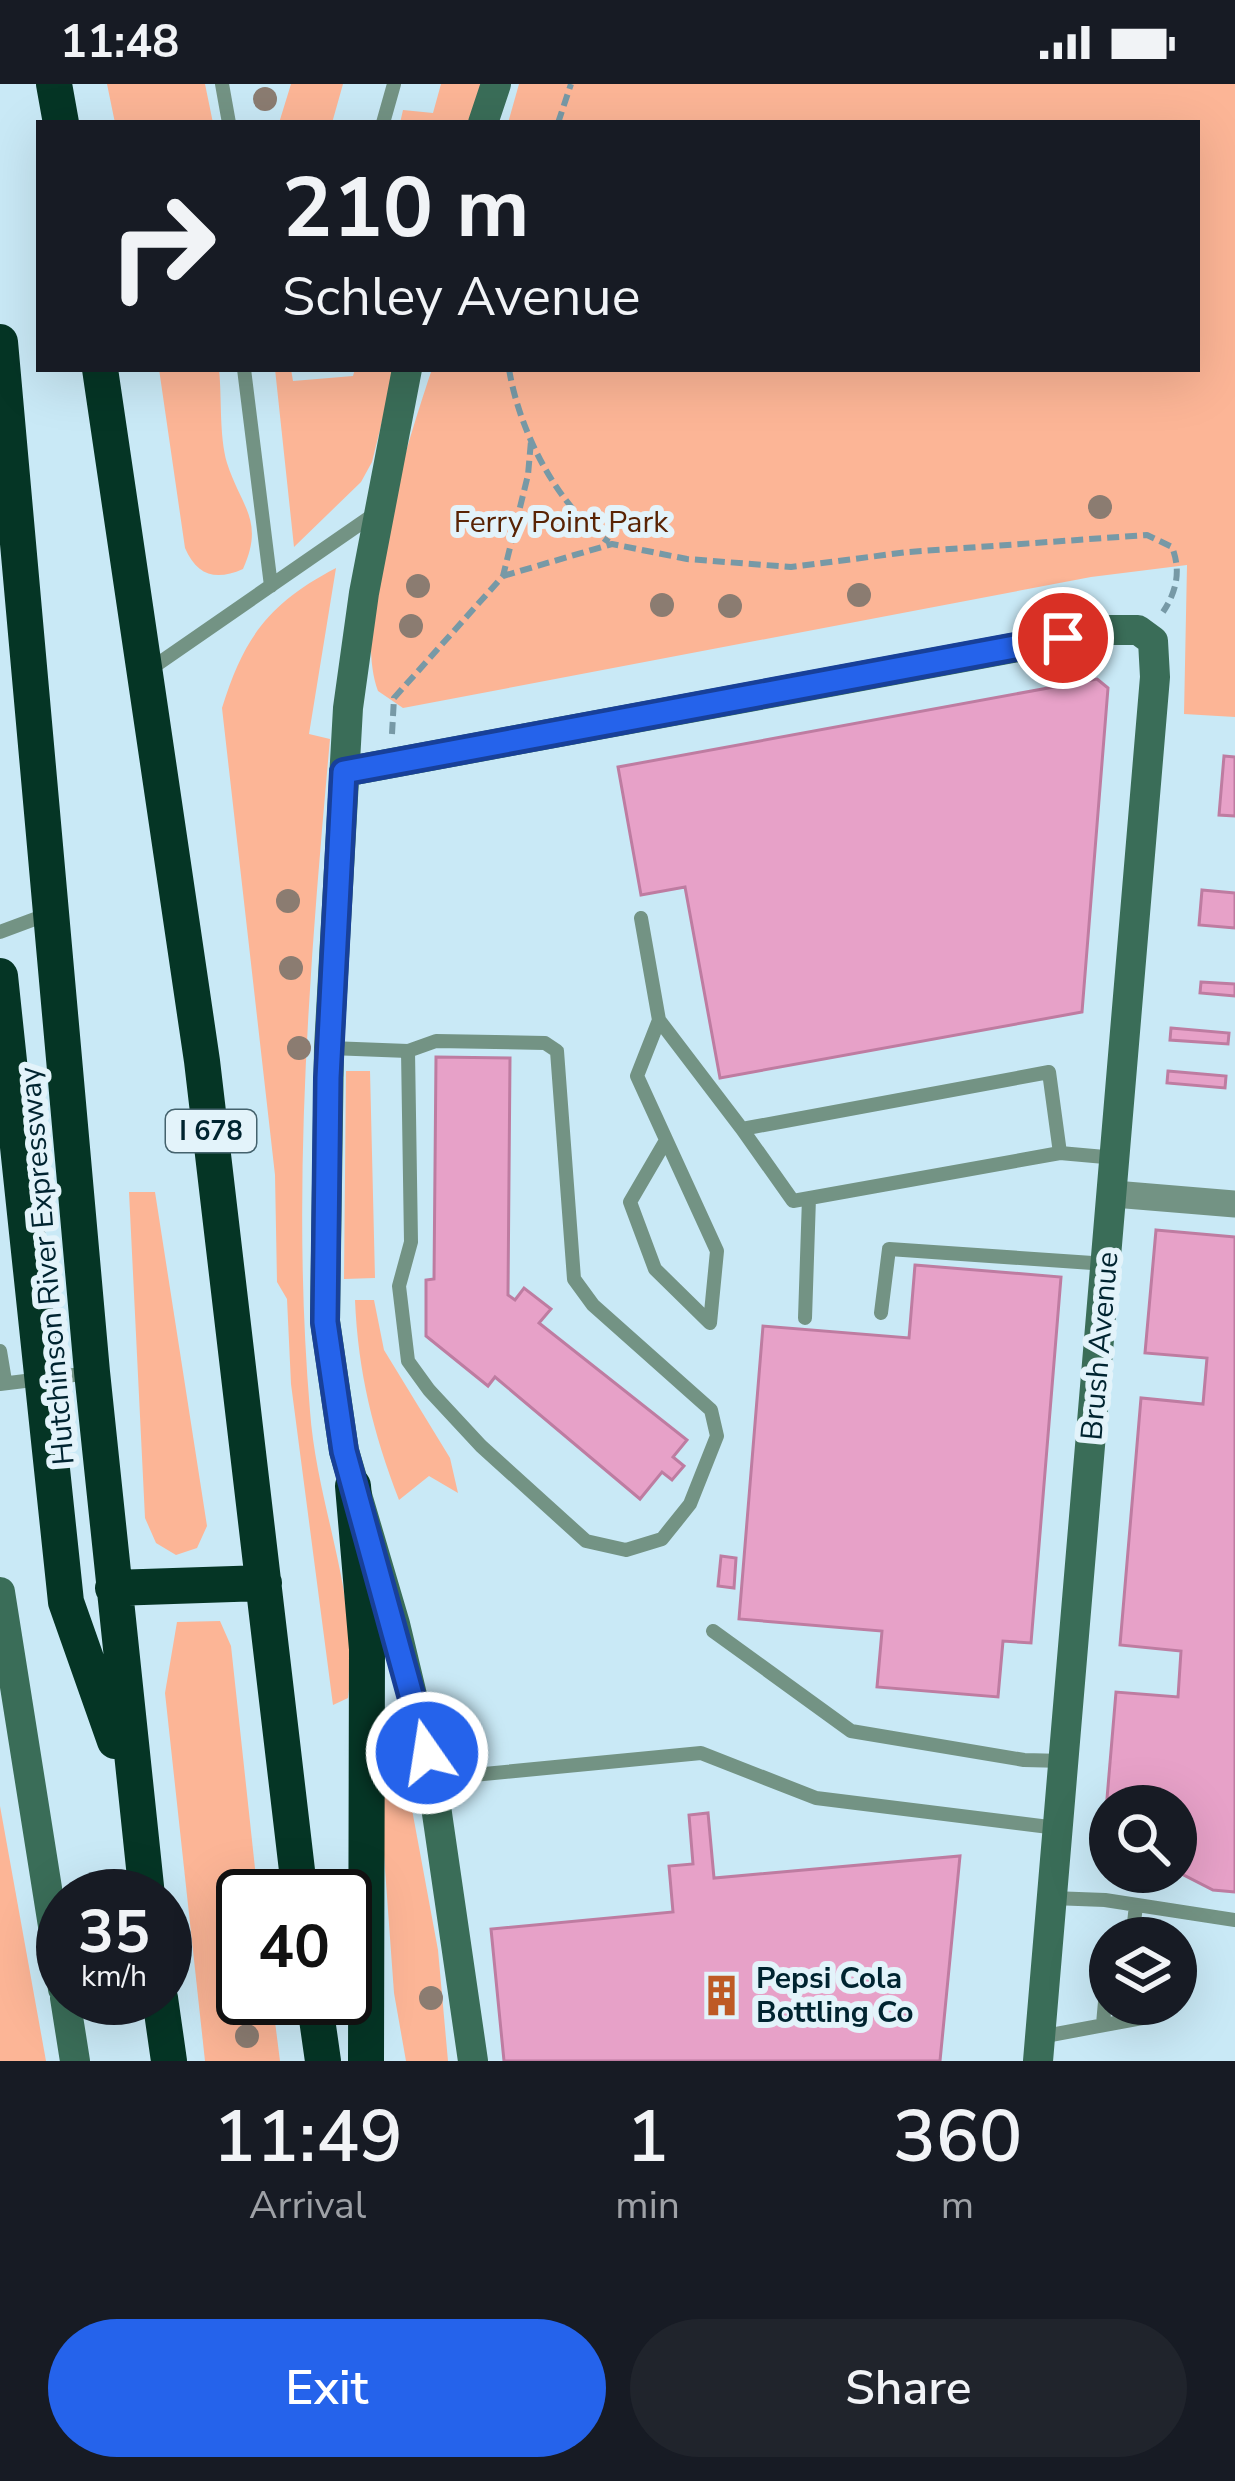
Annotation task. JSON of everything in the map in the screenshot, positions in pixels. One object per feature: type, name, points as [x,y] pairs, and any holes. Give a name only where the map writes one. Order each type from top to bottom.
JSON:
[{"type":"highway","points":[[54,84],[60,120]]},
{"type":"highway","name":"Hutchinson River Expressway","points":[[0,342],[112,1588],[144,1869]]},
{"type":"highway","name":"I 678","points":[[100,372],[202,1060],[297,1869]]},
{"type":"highway","points":[[0,976],[16,1382],[66,1602],[136,1801]]},
{"type":"highway","points":[[353,1486],[367,1649],[366,2061]]},
{"type":"highway","points":[[112,1588],[265,1583]]},
{"type":"highway","points":[[164,2025],[169,2061]]},
{"type":"highway","points":[[318,2025],[323,2061]]},
{"type":"street","points":[[484,120],[496,84]]},
{"type":"street","points":[[406,372],[357,630],[344,772],[329,1048],[325,1322],[337,1418],[395,1624],[432,1779],[473,2061]]},
{"type":"street","points":[[344,772],[1110,630],[1147,634]]},
{"type":"street","name":"Brush Avenue","points":[[1039,2049],[1156,664],[1147,634]]},
{"type":"street","points":[[1114,1194],[1235,1204]]},
{"type":"street","points":[[0,1592],[44,1869]]},
{"type":"street","points":[[69,2025],[75,2061]]},
{"type":"lane","points":[[222,84],[228,120]]},
{"type":"lane","points":[[384,120],[394,84]]},
{"type":"lane","points":[[244,372],[271,586]]},
{"type":"lane","points":[[145,673],[380,511]]},
{"type":"lane","points":[[0,932],[52,912]]},
{"type":"lane","points":[[641,918],[658,1020],[793,1201],[1060,1153],[1116,1158]]},
{"type":"lane","points":[[658,1020],[637,1076],[717,1251],[710,1323],[655,1269],[630,1202],[665,1142]]},
{"type":"lane","points":[[329,1048],[408,1052],[436,1041],[544,1043],[557,1051],[574,1279],[593,1305],[711,1410],[717,1436],[690,1504],[662,1539],[626,1550],[586,1541],[481,1446],[408,1361],[399,1286],[411,1242],[408,1052]]},
{"type":"lane","points":[[742,1129],[1049,1072],[1060,1153]]},
{"type":"lane","points":[[805,1318],[809,1198]]},
{"type":"lane","points":[[881,1313],[889,1249],[1107,1264]]},
{"type":"lane","points":[[0,1351],[16,1382],[92,1372]]},
{"type":"lane","points":[[712,1631],[851,1731],[1024,1760],[1064,1761]]},
{"type":"lane","points":[[432,1779],[701,1754],[816,1798],[1058,1828]]},
{"type":"lane","points":[[1052,1898],[1235,1920]]},
{"type":"lane","points":[[1135,1917],[1136,1905]]},
{"type":"lane","points":[[1039,2049],[1100,2025]]},
{"type":"path","points":[[559,120],[571,84]]},
{"type":"path","points":[[510,372],[531,441],[591,530],[612,544],[687,559],[791,568],[908,552],[1147,535],[1172,547],[1178,573],[1170,602],[1147,634]]},
{"type":"path","points":[[393,712],[394,698],[503,576],[528,475],[531,441]]},
{"type":"path","points":[[503,576],[612,544]]},
{"type":"green space","points":[[107,84],[205,84],[212,120],[114,120]]},
{"type":"green space","points":[[291,84],[343,84],[333,120],[280,120]]},
{"type":"green space","points":[[441,84],[485,84],[473,120],[401,120],[403,110],[433,113]]},
{"type":"green space","name":"Ferry Point Park","points":[[519,84],[1235,84],[1235,717],[1184,714],[1187,565],[1091,577],[403,708],[378,691],[372,660],[377,577],[397,485],[431,372],[1200,372],[1200,120],[509,120]]},
{"type":"green space","points":[[159,372],[219,372],[224,452],[249,514],[252,538],[243,569],[224,575],[202,570],[185,548]]},
{"type":"green space","points":[[275,372],[292,372],[293,381],[394,372],[372,462],[361,482],[294,547]]},
{"type":"green space","points":[[336,568],[309,734],[330,739],[305,1075],[302,1243],[314,1447],[349,1625],[348,1698],[333,1705],[291,1384],[287,1299],[277,1282],[275,1175],[222,708],[240,661],[262,624],[293,595]]},
{"type":"green space","points":[[346,1071],[370,1071],[375,1278],[344,1279]]},
{"type":"green space","points":[[129,1192],[155,1192],[207,1526],[197,1548],[176,1555],[156,1543],[145,1518]]},
{"type":"green space","points":[[355,1300],[374,1300],[384,1350],[450,1458],[458,1493],[429,1476],[399,1500],[368,1402]]},
{"type":"green space","points":[[220,1621],[231,1646],[255,1869],[216,1869],[216,2025],[275,2025],[280,2061],[205,2061],[192,1941],[192,1869],[184,1869],[165,1693],[177,1622]]},
{"type":"green space","points":[[396,1723],[438,1950],[448,2061],[406,2061],[394,1993],[379,1786]]},
{"type":"green space","points":[[0,1806],[46,2061],[0,2061]]},
{"type":"building","points":[[1097,679],[1108,688],[1082,1012],[720,1078],[685,887],[641,895],[618,767]]},
{"type":"building","points":[[1224,756],[1235,757],[1235,816],[1219,815]]},
{"type":"building","points":[[1202,890],[1235,893],[1235,928],[1199,925]]},
{"type":"building","points":[[1201,982],[1235,984],[1235,996],[1200,993]]},
{"type":"building","points":[[1171,1028],[1229,1033],[1228,1044],[1170,1040]]},
{"type":"building","points":[[436,1057],[510,1058],[508,1295],[515,1300],[524,1288],[551,1309],[539,1323],[687,1440],[673,1457],[684,1466],[672,1480],[662,1472],[640,1499],[495,1377],[488,1386],[426,1336],[426,1280],[434,1279]]},
{"type":"building","points":[[1168,1071],[1226,1076],[1225,1088],[1167,1083]]},
{"type":"building","points":[[1156,1230],[1235,1237],[1235,1892],[1213,1890],[1197,1882],[1197,1785],[1108,1785],[1116,1692],[1178,1697],[1181,1651],[1120,1645],[1141,1398],[1203,1404],[1207,1358],[1145,1353]]},
{"type":"building","points":[[915,1265],[1061,1277],[1031,1643],[1003,1641],[998,1697],[877,1687],[882,1631],[739,1619],[763,1326],[909,1338]]},
{"type":"building","points":[[721,1556],[736,1558],[734,1588],[718,1586]]},
{"type":"building","name":"Pepsi Cola Bottling Co","points":[[708,1813],[714,1878],[960,1856],[940,2061],[504,2061],[491,1929],[673,1912],[669,1866],[693,1864],[689,1815]]},
{"type":"place","name":"Pepsi Cola Bottling Co","points":[[722,1995]]},
{"type":"route","points":[[427,1753],[344,1451],[325,1322],[328,1078],[344,772],[1063,638]]}]
